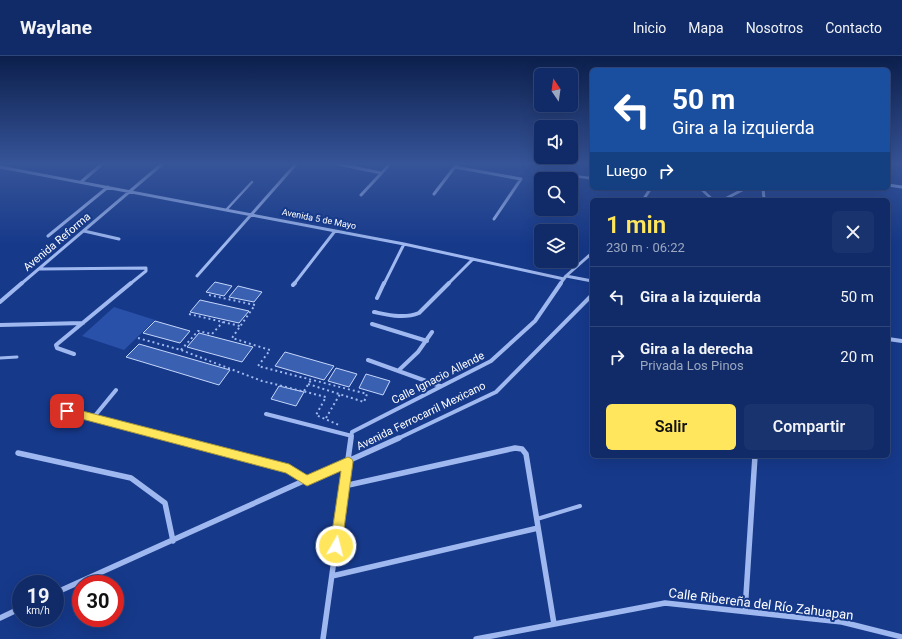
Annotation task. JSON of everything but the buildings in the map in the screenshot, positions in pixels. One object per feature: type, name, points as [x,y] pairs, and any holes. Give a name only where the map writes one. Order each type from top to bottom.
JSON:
[{"type":"street","points":[[48,236],[103,191]]},
{"type":"street","name":"Avenida Reforma","points":[[0,302],[132,191]]},
{"type":"street","name":"Avenida 5 de Mayo","points":[[133,191],[590,281]]},
{"type":"street","points":[[197,276],[272,191]]},
{"type":"street","points":[[361,195],[364,191]]},
{"type":"street","points":[[494,219],[513,191]]},
{"type":"street","points":[[727,198],[740,191]]},
{"type":"street","points":[[293,285],[335,231]]},
{"type":"street","points":[[84,232],[120,239]]},
{"type":"street","points":[[377,298],[404,244]]},
{"type":"street","name":"Calle Ignacio Allende","points":[[352,436],[352,432],[491,361],[535,321],[565,277],[590,255]]},
{"type":"street","points":[[374,312],[414,316],[419,313],[473,259]]},
{"type":"street","points":[[39,269],[146,268],[146,271],[56,345],[57,348],[74,354]]},
{"type":"street","name":"Avenida Ferrocarril Mexicano","points":[[64,589],[307,481],[496,392],[590,297]]},
{"type":"street","points":[[0,325],[83,323]]},
{"type":"street","points":[[372,324],[427,341]]},
{"type":"street","points":[[399,370],[416,356],[432,332]]},
{"type":"street","points":[[890,339],[902,341]]},
{"type":"street","points":[[368,360],[440,386]]},
{"type":"street","points":[[93,418],[116,390]]},
{"type":"street","points":[[54,408],[289,469],[307,481]]},
{"type":"street","points":[[266,414],[352,436],[323,639]]},
{"type":"street","points":[[344,486],[514,448],[522,449],[526,454],[554,624]]},
{"type":"street","points":[[18,453],[131,478],[165,503],[173,540]]},
{"type":"street","points":[[745,611],[755,458]]},
{"type":"street","points":[[332,576],[538,528]]},
{"type":"street","name":"Calle Ribereña del Río Zahuapan","points":[[476,639],[664,602],[842,622],[902,637]]},
{"type":"street","points":[[0,618],[12,612]]},
{"type":"lane","points":[[227,209],[243,191]]},
{"type":"lane","points":[[703,191],[711,198]]},
{"type":"lane","points":[[0,358],[17,357]]},
{"type":"lane","points":[[537,519],[580,506]]},
{"type":"path","points":[[209,295],[255,305],[232,338],[270,350],[258,366],[367,394],[364,402],[308,384]]},
{"type":"path","points":[[189,314],[240,326]]},
{"type":"path","points":[[181,350],[198,331],[212,334],[223,322]]},
{"type":"path","points":[[138,338],[181,350],[262,381],[326,397],[316,415],[326,418],[339,425]]},
{"type":"path","points":[[304,391],[311,379]]},
{"type":"path","points":[[326,418],[340,394]]},
{"type":"shaded area","points":[[114,307],[155,320],[124,350],[82,336]]},
{"type":"route","points":[[67,411],[289,469],[307,481],[348,462],[336,546]]}]
